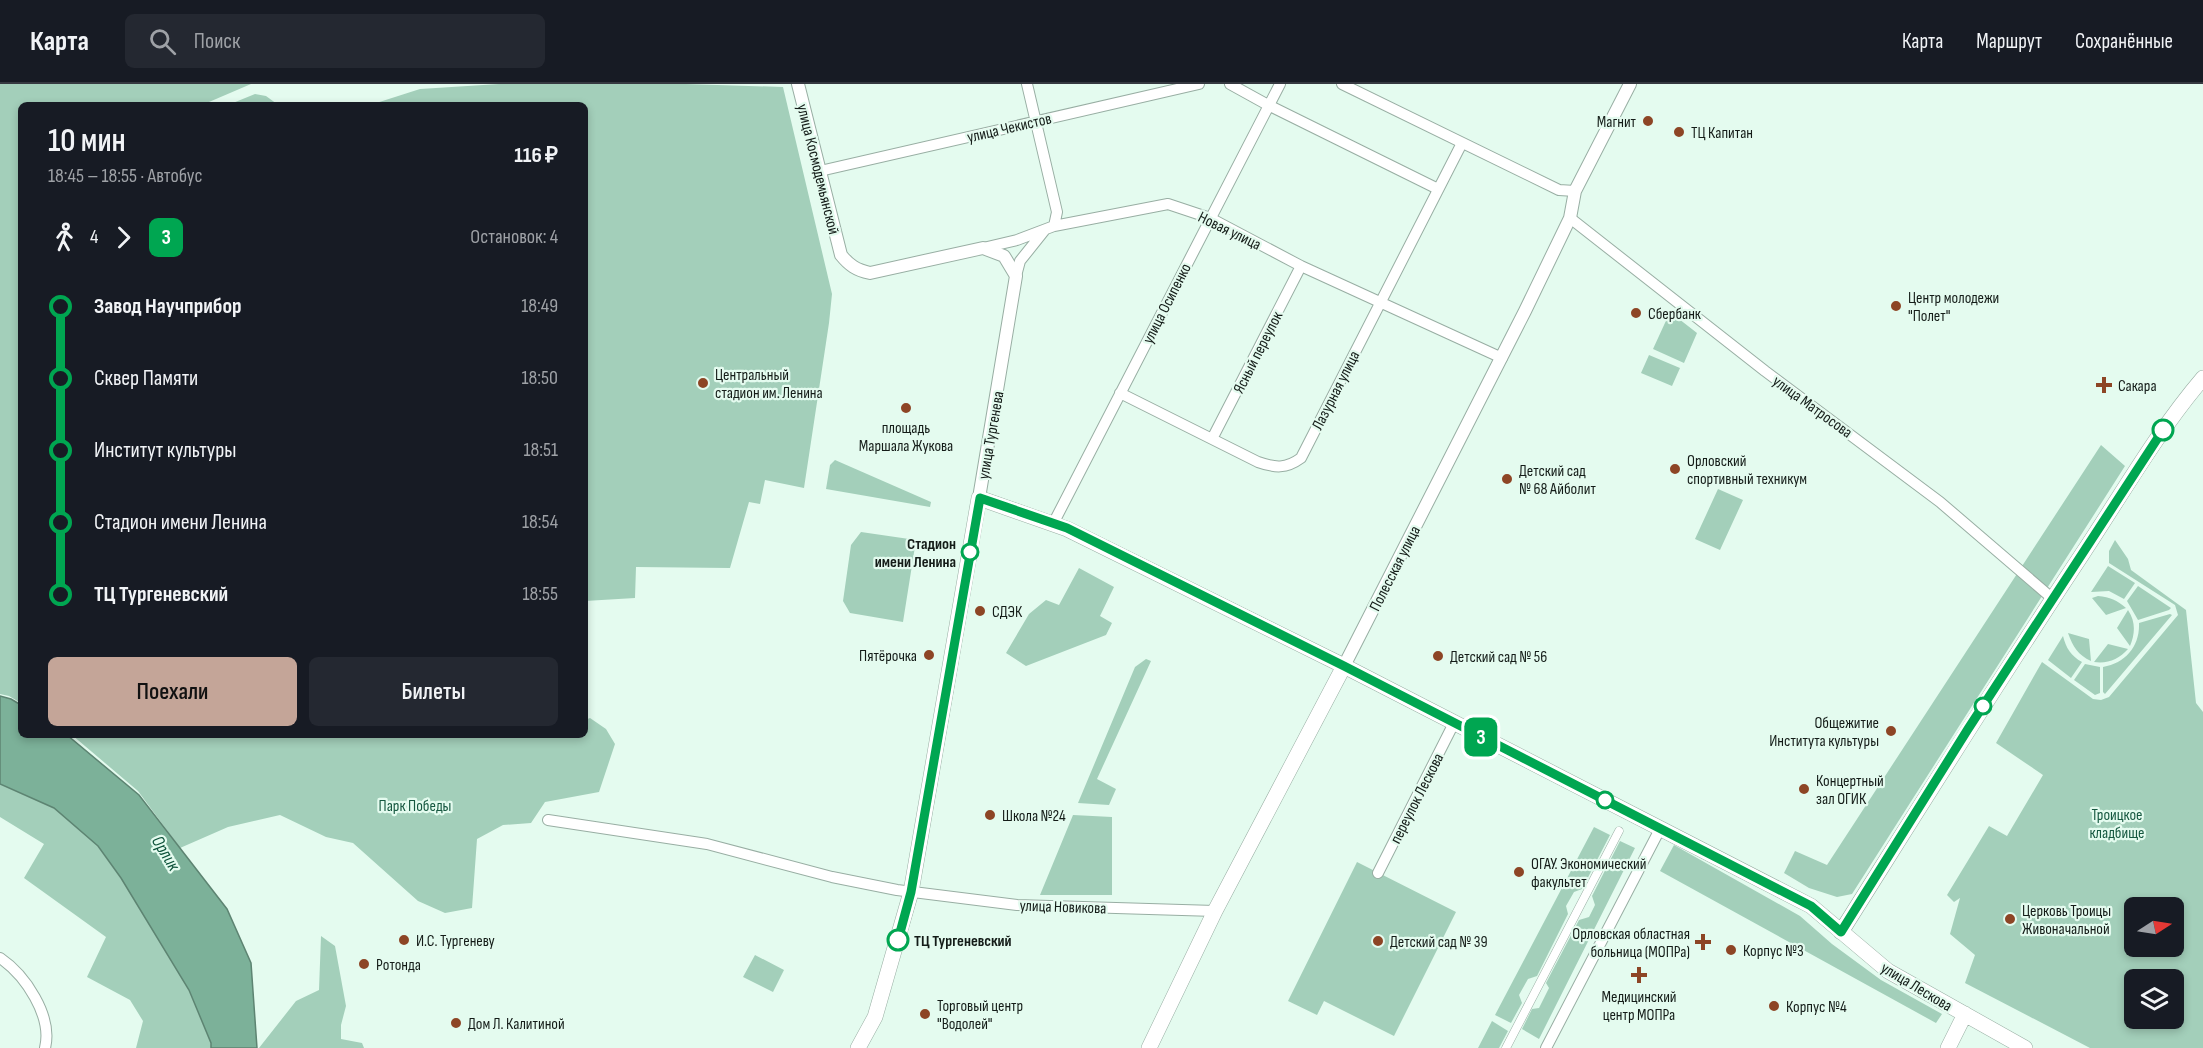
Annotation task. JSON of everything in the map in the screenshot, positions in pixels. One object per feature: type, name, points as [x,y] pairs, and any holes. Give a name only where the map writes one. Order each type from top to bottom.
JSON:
[{"type":"main road","points":[[1841,932],[1934,782],[2143,458],[2188,394],[2203,378]]},
{"type":"main road","name":"улица Лескова","points":[[980,498],[1054,522],[1344,666],[1811,906],[1888,971],[2025,1048]]},
{"type":"main road","name":"улица Тургенева","points":[[858,1048],[875,1017],[911,892],[980,498]]},
{"type":"main road","name":"Полесская улица","points":[[1149,1048],[1215,911],[1344,666]]},
{"type":"main road","points":[[1947,1048],[1965,1014]]},
{"type":"street","name":"улица Космодемьянской","points":[[798,84],[840,255]]},
{"type":"street","points":[[1016,276],[1020,261],[1049,228],[1057,212],[1027,84]]},
{"type":"street","name":"улица Чекистов","points":[[820,171],[1199,84]]},
{"type":"street","points":[[1230,84],[1438,189]]},
{"type":"street","name":"улица Осипенко","points":[[1054,522],[1280,84]]},
{"type":"street","points":[[1342,84],[1559,190],[1575,191]]},
{"type":"street","name":"Полесская улица","points":[[1344,666],[1502,358],[1570,218],[1575,191],[1630,84]]},
{"type":"street","name":"Лазурная улица","points":[[1120,393],[1269,466],[1281,468],[1290,466],[1301,458],[1462,143]]},
{"type":"street","name":"Новая улица","points":[[840,255],[852,267],[870,273],[1017,240],[1049,228],[1168,204],[1210,218],[1301,266],[1502,358]]},
{"type":"street","name":"улица Матросова","points":[[1570,218],[1757,364],[1940,502],[2053,599]]},
{"type":"street","points":[[983,248],[1004,256],[1016,276]]},
{"type":"street","name":"Ясный переулок","points":[[1212,439],[1301,266]]},
{"type":"street","name":"улица Тургенева","points":[[980,498],[1016,276]]},
{"type":"street","name":"переулок Лескова","points":[[1378,873],[1454,723]]},
{"type":"street","name":"улица Новикова","points":[[548,820],[707,844],[832,877],[911,892],[1017,905],[1215,911]]},
{"type":"street","points":[[1546,1048],[1660,829]]},
{"type":"street","points":[[1506,1048],[1619,831]]},
{"type":"street","points":[[0,958],[17,971],[29,985],[42,1018],[45,1046]]},
{"type":"green space","points":[[0,84],[251,84],[209,102],[18,102],[18,701],[0,694]]},
{"type":"green space","name":"Центральный стадион им. Ленина","points":[[499,84],[686,84],[783,87],[832,294],[829,323],[804,488],[765,480],[760,504],[749,502],[730,568],[636,567],[635,598],[588,601],[588,102],[379,102],[420,89]]},
{"type":"green space","points":[[255,94],[266,96],[274,102],[235,102]]},
{"type":"green space","points":[[1670,312],[1697,333],[1684,363],[1653,349]]},
{"type":"green space","points":[[1649,355],[1680,368],[1672,386],[1641,373]]},
{"type":"green space","points":[[2101,445],[2125,466],[1852,894],[1837,897],[1809,888],[1784,873],[1795,851],[1827,865]]},
{"type":"green space","points":[[835,460],[931,502],[930,507],[826,489],[830,465]]},
{"type":"green space","points":[[1718,489],[1743,500],[1720,550],[1695,539]]},
{"type":"green space","points":[[861,532],[916,540],[903,622],[850,613],[843,601],[851,545]]},
{"type":"green space","name":"Троицкое кладбище","points":[[2115,540],[2128,559],[2131,570],[2186,610],[2196,703],[2203,712],[2203,1048],[2090,1048],[1965,983],[1975,955],[1950,934],[1960,898],[1954,902],[1947,895],[1989,826],[2007,836],[2043,775],[1996,743],[2042,662],[2093,699],[2101,700],[2109,697],[2178,615],[2175,605],[2109,563],[2109,551]]},
{"type":"green space","points":[[2108,566],[2135,583],[2124,599],[2109,591],[2091,592]]},
{"type":"green space","points":[[1079,568],[1114,587],[1100,616],[1112,623],[1106,635],[1026,666],[1006,653],[1029,614],[1046,600],[1059,605]]},
{"type":"green space","points":[[2138,586],[2171,608],[2138,620],[2127,601]]},
{"type":"green space","points":[[2098,596],[2113,599],[2126,608],[2106,615],[2092,598]]},
{"type":"green space","points":[[2128,610],[2134,628],[2130,646],[2117,628]]},
{"type":"green space","points":[[2172,615],[2105,694],[2103,692],[2103,667],[2118,662],[2130,652],[2137,639],[2139,623]]},
{"type":"green space","points":[[2068,633],[2089,639],[2091,661],[2076,650]]},
{"type":"green space","points":[[2063,636],[2070,651],[2082,662],[2071,678],[2048,660]]},
{"type":"green space","points":[[2108,644],[2128,649],[2113,660],[2094,662]]},
{"type":"green space","points":[[1146,659],[1151,661],[1097,779],[1116,789],[1109,805],[1078,803],[1135,667]]},
{"type":"green space","points":[[2085,664],[2100,667],[2100,693],[2095,695],[2074,680]]},
{"type":"green space","name":"Парк Победы","points":[[588,719],[606,729],[615,744],[599,792],[545,802],[531,823],[503,825],[477,839],[472,908],[445,913],[418,901],[353,843],[326,837],[280,815],[228,827],[180,848],[138,791],[76,738],[588,738]]},
{"type":"green space","points":[[0,784],[54,808],[98,846],[121,878],[189,990],[211,1048],[136,1048],[143,1021],[130,1000],[87,977],[106,937],[24,878],[44,844],[0,817]]},
{"type":"green space","points":[[1073,815],[1112,817],[1112,895],[1040,895]]},
{"type":"green space","points":[[1594,827],[1610,835],[1582,889],[1574,892],[1566,906],[1568,914],[1537,976],[1528,979],[1519,995],[1522,1003],[1511,1023],[1495,1015]]},
{"type":"green space","points":[[1620,841],[1635,848],[1539,1039],[1522,1029],[1532,1009],[1539,1008],[1549,988],[1546,983],[1579,920],[1589,917],[1595,905],[1592,896]]},
{"type":"green space","points":[[1674,845],[1800,916],[1832,944],[1881,980],[1942,1014],[1936,1023],[1660,871]]},
{"type":"green space","points":[[1357,862],[1456,912],[1394,1036],[1324,1001],[1317,1015],[1288,1001]]},
{"type":"green space","points":[[321,936],[335,946],[346,1006],[341,1025],[341,1039],[362,1043],[364,1048],[259,1048],[296,1001],[319,990]]},
{"type":"green space","points":[[755,955],[784,970],[773,992],[743,977]]},
{"type":"green space","points":[[1492,1021],[1508,1031],[1499,1048],[1478,1048]]},
{"type":"water","name":"Орлик","points":[[0,696],[18,703],[18,738],[71,738],[139,795],[227,909],[251,963],[257,1048],[211,1048],[189,990],[121,878],[98,846],[54,808],[0,784]]},
{"type":"bus line","name":"3","points":[[898,940],[911,892],[980,498],[1067,528],[1344,666],[1811,906],[1841,932],[1928,791],[2163,430]]},
{"type":"place","name":"Магнит","points":[[1648,121]]},
{"type":"place","name":"ТЦ Капитан","points":[[1679,132]]},
{"type":"place","name":"Центр молодежи \"Полет\"","points":[[1896,306]]},
{"type":"place","name":"Сбербанк","points":[[1636,313]]},
{"type":"place","name":"Центральный стадион им. Ленина","points":[[703,383]]},
{"type":"place","name":"Сакара","points":[[2104,385]]},
{"type":"place","name":"площадь Маршала Жукова","points":[[906,408]]},
{"type":"place","name":"Орловский спортивный техникум","points":[[1675,469]]},
{"type":"place","name":"Детский сад № 68 Айболит","points":[[1507,479]]},
{"type":"place","name":"Стадион имени Ленина","points":[[970,552]]},
{"type":"place","name":"СДЭК","points":[[980,611]]},
{"type":"place","name":"Пятёрочка","points":[[929,655]]},
{"type":"place","name":"Детский сад № 56","points":[[1438,656]]},
{"type":"place","name":"Общежитие Института культуры","points":[[1891,731]]},
{"type":"place","name":"Концертный зал ОГИК","points":[[1804,789]]},
{"type":"place","name":"Школа №24","points":[[990,815]]},
{"type":"place","name":"ОГАУ. Экономический факультет","points":[[1519,872]]},
{"type":"place","name":"Церковь Троицы Живоначальной","points":[[2010,919]]},
{"type":"place","name":"И.С. Тургеневу","points":[[404,940]]},
{"type":"place","name":"ТЦ Тургеневский","points":[[898,940]]},
{"type":"place","name":"Детский сад № 39","points":[[1378,941]]},
{"type":"place","name":"Орловская областная больница (МОПРа)","points":[[1703,942]]},
{"type":"place","name":"Корпус №3","points":[[1731,950]]},
{"type":"place","name":"Ротонда","points":[[364,964]]},
{"type":"place","name":"Медицинский центр МОПРа","points":[[1639,975]]},
{"type":"place","name":"Корпус №4","points":[[1774,1006]]},
{"type":"place","name":"Торговый центр \"Водолей\"","points":[[925,1014]]},
{"type":"place","name":"Дом Л. Калитиной","points":[[456,1023]]}]
